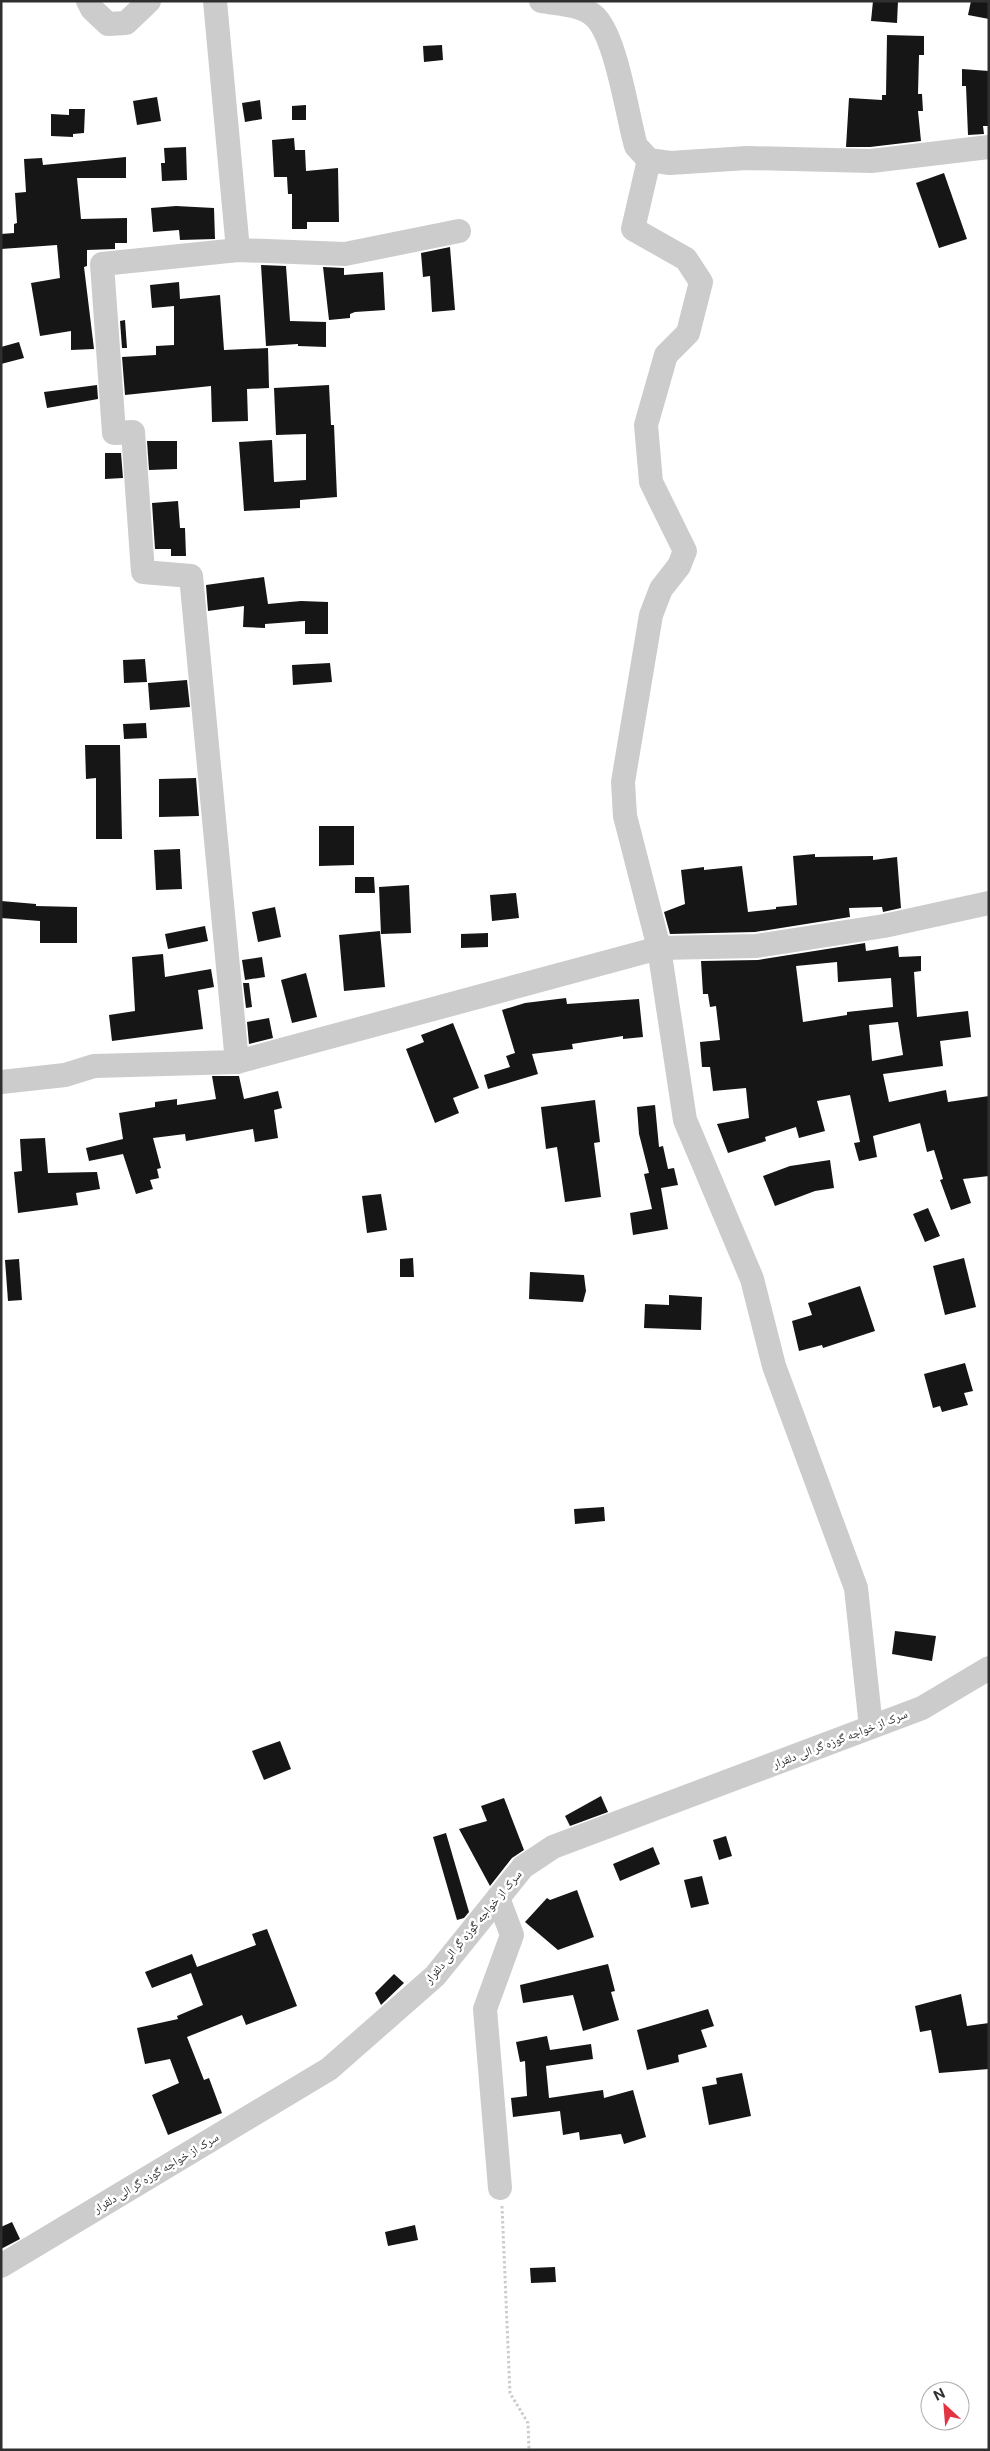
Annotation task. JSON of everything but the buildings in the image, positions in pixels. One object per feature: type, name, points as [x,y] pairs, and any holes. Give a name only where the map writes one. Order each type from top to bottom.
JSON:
[{"type":"street","points":[[88,1],[92,9],[108,24],[126,23],[149,1]]},
{"type":"street","points":[[215,1],[238,250]]},
{"type":"street","points":[[541,1],[576,7],[593,15],[607,34],[636,146],[649,160],[670,163],[747,158],[871,161],[989,147]]},
{"type":"street","points":[[649,160],[633,229],[686,260],[702,282],[688,332],[666,355],[646,425],[651,482],[685,551],[679,566],[661,589],[651,615],[622,782],[625,816],[659,948],[685,1120],[752,1279],[774,1366],[856,1588],[871,1727]]},
{"type":"street","points":[[237,1062],[191,576],[142,572],[133,432],[114,433],[102,264],[238,250],[345,254],[459,231]]},
{"type":"street","points":[[1,1082],[64,1075],[94,1066],[237,1062],[659,948],[756,946],[884,926],[989,903]]},
{"type":"street","name":"سرک از خواجه گوزه گر الی دلقرار","points":[[1,2266],[329,2069],[435,1976],[523,1867],[553,1847],[922,1708],[989,1668]]},
{"type":"street","points":[[498,1898],[512,1935],[485,2009],[500,2188]]},
{"type":"path","points":[[500,2188],[505,2251],[510,2393],[528,2423],[529,2450]]}]
